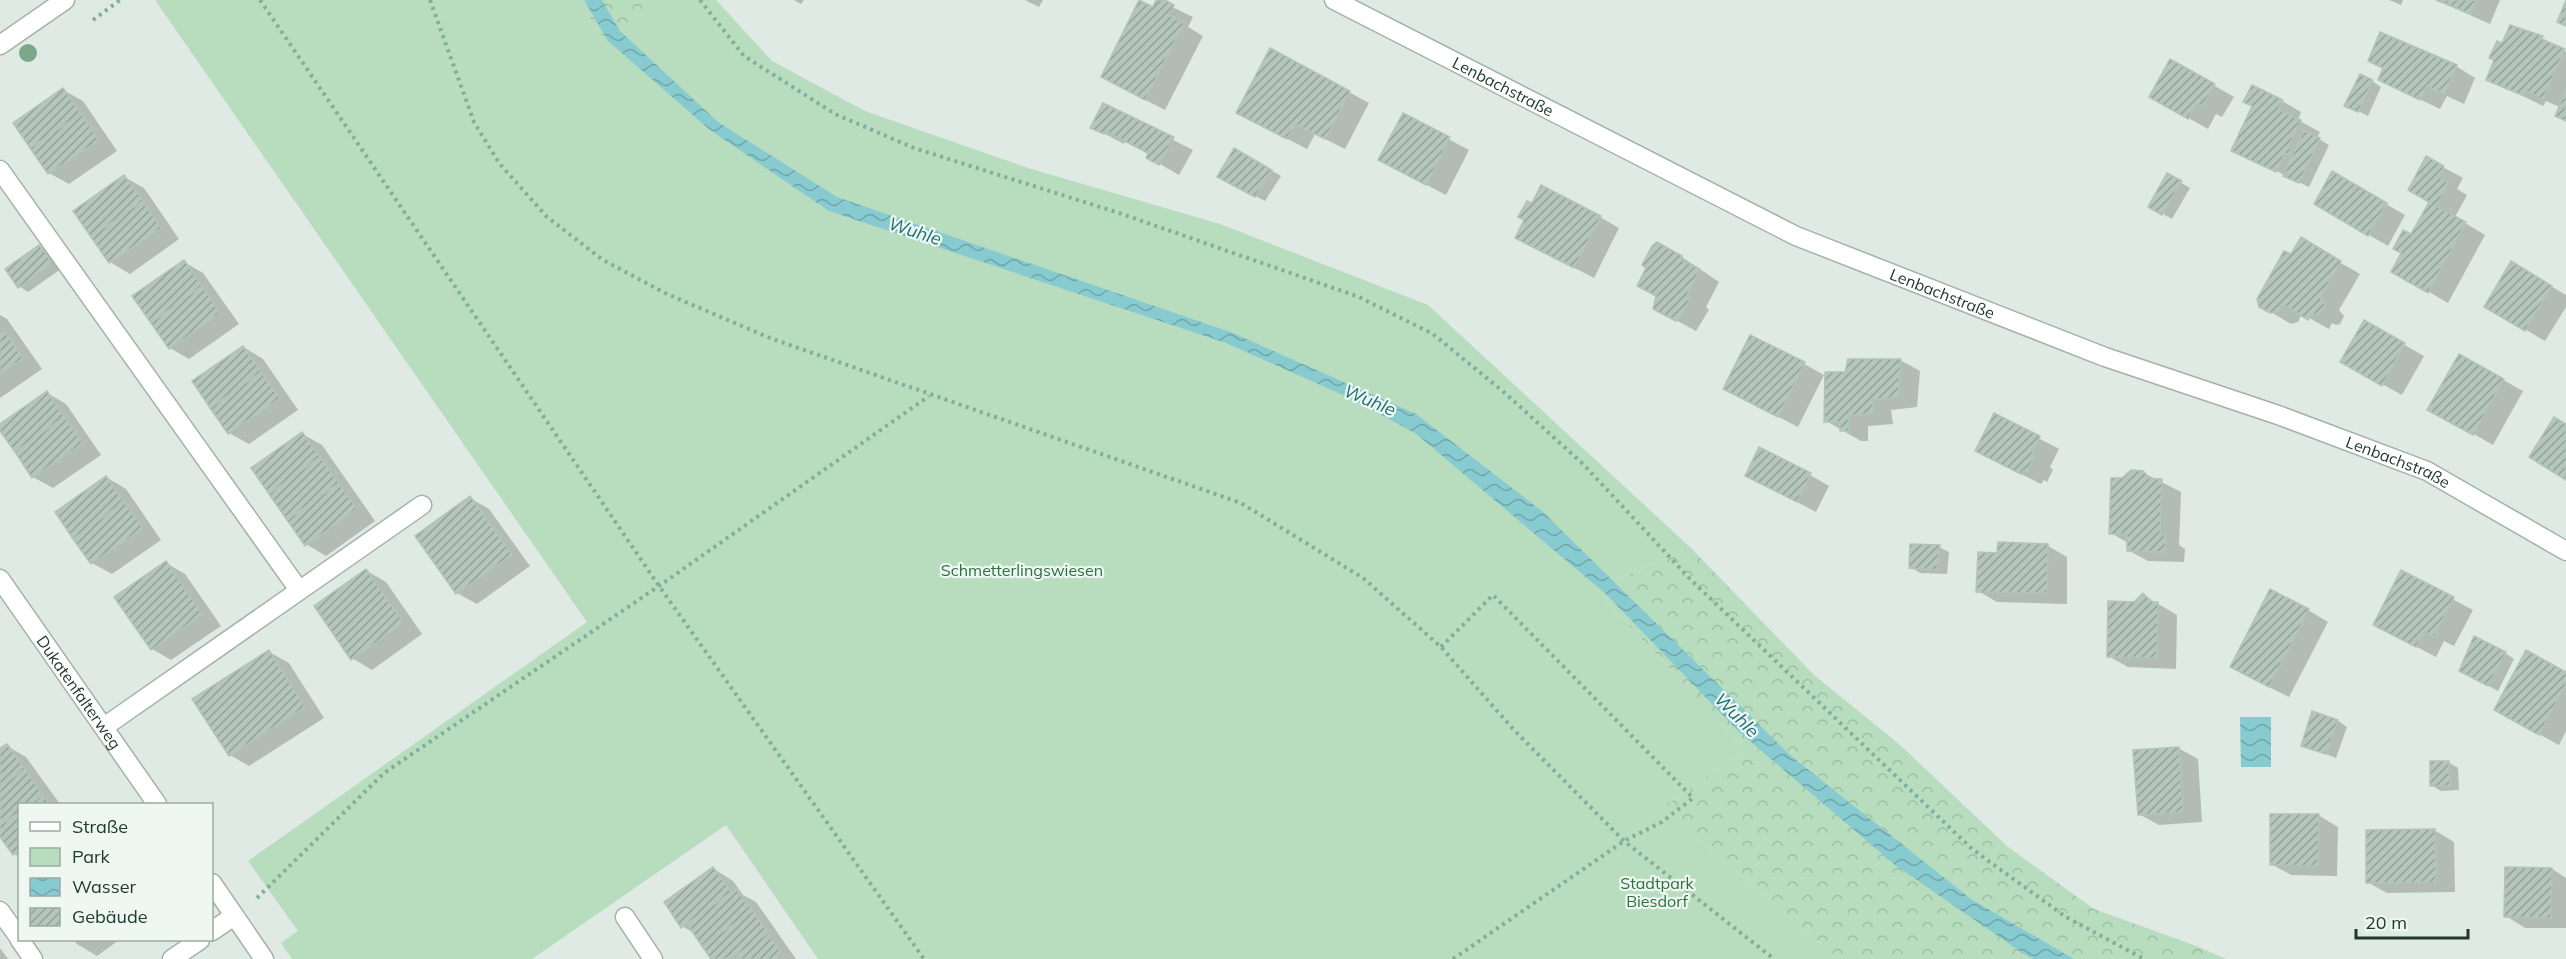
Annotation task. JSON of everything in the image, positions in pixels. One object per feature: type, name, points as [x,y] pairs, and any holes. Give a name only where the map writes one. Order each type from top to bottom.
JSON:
[{"type":"street","points":[[0,45],[65,0]]},
{"type":"street","name":"Lenbachstraße","points":[[1334,0],[1796,236],[2105,357],[2278,415],[2427,471],[2566,550]]},
{"type":"street","points":[[0,170],[299,590]]},
{"type":"street","points":[[104,727],[422,505]]},
{"type":"street","name":"Dukatenfalterweg","points":[[0,579],[156,803]]},
{"type":"street","points":[[213,884],[264,959]]},
{"type":"street","points":[[0,911],[18,936]]},
{"type":"street","points":[[213,931],[234,916]]},
{"type":"street","points":[[625,917],[653,959]]},
{"type":"street","points":[[21,941],[33,959]]},
{"type":"street","points":[[172,959],[197,941]]},
{"type":"path","points":[[93,20],[120,0]]},
{"type":"path","points":[[260,0],[659,586],[924,959]]},
{"type":"path","points":[[430,0],[474,122],[500,163],[547,217],[603,260],[667,294],[770,338],[1241,503],[1363,578],[1441,647],[1513,729],[1624,841],[1774,959]]},
{"type":"path","points":[[700,0],[744,56],[834,114],[914,148],[1122,214],[1359,297],[1433,334],[1505,393],[1584,465],[1690,579],[1972,849],[2066,916],[2144,959]]},
{"type":"path","points":[[234,916],[269,887],[384,773],[659,586],[930,395]]},
{"type":"path","points":[[1441,647],[1492,595],[1694,798],[1662,822],[1624,841],[1453,959]]},
{"type":"green space","name":"Schmetterlingswiesen","points":[[155,0],[580,0],[608,55],[664,0],[716,0],[772,61],[865,111],[1028,168],[1220,224],[1428,305],[1691,548],[1595,589],[1745,750],[1662,808],[1839,959],[818,959],[726,825],[532,959],[292,959],[281,943],[298,931],[248,861],[587,622]]},
{"type":"green space","points":[[580,0],[664,0],[608,55]]},
{"type":"green space","points":[[1691,548],[1814,675],[1899,744],[2008,847],[2094,909],[2226,959],[1839,959],[1662,808],[1745,750],[1595,589]]},
{"type":"water","name":"Wuhle","points":[[584,0],[602,0],[620,31],[718,122],[837,197],[1233,333],[1416,414],[1542,511],[1791,756],[1971,899],[2074,959],[2034,959],[2024,954],[1895,865],[1737,730],[1607,595],[1415,433],[1352,399],[1226,343],[829,211],[710,130],[608,41]]},
{"type":"water","points":[[2240,717],[2271,717],[2271,767],[2241,767]]},
{"type":"building","points":[[1139,0],[1153,7],[1156,0],[1165,0],[1174,5],[1169,15],[1184,23],[1145,100],[1101,77]]},
{"type":"building","points":[[2436,0],[2476,0],[2471,14]]},
{"type":"building","points":[[2566,0],[2566,26],[2557,22]]},
{"type":"building","points":[[2510,25],[2543,36],[2541,39],[2565,49],[2543,99],[2526,91],[2524,96],[2486,80],[2494,60],[2489,58],[2497,41],[2502,43]]},
{"type":"building","points":[[2380,32],[2457,65],[2444,94],[2427,86],[2420,100],[2378,80],[2383,68],[2368,61]]},
{"type":"building","points":[[1270,48],[1350,91],[1325,139],[1295,124],[1287,139],[1236,113]]},
{"type":"building","points":[[2170,59],[2215,84],[2202,107],[2196,104],[2188,119],[2149,97]]},
{"type":"building","points":[[2360,74],[2373,80],[2358,112],[2344,106]]},
{"type":"building","points":[[2252,85],[2283,100],[2278,109],[2301,120],[2288,147],[2291,149],[2289,155],[2285,153],[2276,172],[2231,151],[2252,106],[2243,102]]},
{"type":"building","points":[[63,88],[81,114],[30,148],[13,123]]},
{"type":"building","points":[[2566,90],[2566,121],[2555,116]]},
{"type":"building","points":[[1103,103],[1174,137],[1159,165],[1146,158],[1148,153],[1105,131],[1104,134],[1090,128]]},
{"type":"building","points":[[1403,113],[1450,137],[1426,185],[1378,160]]},
{"type":"building","points":[[81,114],[99,140],[48,174],[30,148]]},
{"type":"building","points":[[2304,130],[2320,138],[2299,183],[2283,176]]},
{"type":"building","points":[[1234,148],[1272,170],[1255,197],[1217,177]]},
{"type":"building","points":[[2426,156],[2444,166],[2438,177],[2449,183],[2436,206],[2466,222],[2428,293],[2391,272],[2401,253],[2393,249],[2403,230],[2411,234],[2429,202],[2408,190]]},
{"type":"building","points":[[2332,171],[2387,203],[2368,236],[2314,204]]},
{"type":"building","points":[[2167,173],[2182,181],[2162,215],[2148,207]]},
{"type":"building","points":[[124,175],[143,201],[91,237],[73,211]]},
{"type":"building","points":[[1541,185],[1601,216],[1574,268],[1515,238],[1524,220],[1518,217],[1527,201],[1532,203]]},
{"type":"building","points":[[143,201],[161,228],[109,263],[91,237]]},
{"type":"building","points":[[2301,237],[2341,261],[2320,298],[2324,300],[2325,305],[2320,313],[2315,315],[2312,313],[2308,320],[2282,304],[2278,311],[2270,313],[2259,307],[2257,299],[2284,251],[2291,254]]},
{"type":"building","points":[[1657,242],[1682,256],[1683,261],[1700,269],[1687,295],[1691,297],[1680,318],[1676,321],[1653,309],[1656,296],[1637,286],[1646,268],[1642,265],[1652,246]]},
{"type":"building","points":[[39,245],[53,263],[18,288],[5,269]]},
{"type":"building","points":[[184,260],[202,286],[151,323],[132,296]]},
{"type":"building","points":[[2511,261],[2552,286],[2525,331],[2484,307]]},
{"type":"building","points":[[202,286],[220,313],[169,349],[151,323]]},
{"type":"building","points":[[2364,320],[2405,343],[2382,386],[2340,362]]},
{"type":"building","points":[[5,331],[23,358],[0,374],[0,335]]},
{"type":"building","points":[[1750,335],[1805,362],[1778,417],[1723,389]]},
{"type":"building","points":[[243,346],[261,372],[210,408],[192,381]]},
{"type":"building","points":[[2459,354],[2504,379],[2473,435],[2427,410]]},
{"type":"building","points":[[1848,359],[1901,359],[1898,397],[1872,400],[1874,413],[1849,416],[1849,431],[1840,431],[1840,422],[1824,422],[1825,372],[1845,372]]},
{"type":"building","points":[[261,372],[280,398],[228,434],[210,408]]},
{"type":"building","points":[[47,391],[64,417],[15,452],[0,431],[0,424]]},
{"type":"building","points":[[1994,413],[2040,436],[2027,472],[2024,470],[2021,474],[1975,451]]},
{"type":"building","points":[[64,417],[83,443],[32,478],[15,452]]},
{"type":"building","points":[[2554,417],[2566,424],[2566,480],[2529,457]]},
{"type":"building","points":[[302,432],[320,457],[269,494],[251,468]]},
{"type":"building","points":[[1759,447],[1811,473],[1797,502],[1745,476]]},
{"type":"building","points":[[320,457],[339,483],[287,520],[269,494]]},
{"type":"building","points":[[2131,470],[2143,471],[2150,479],[2162,479],[2160,535],[2166,536],[2165,552],[2127,551],[2127,534],[2109,534],[2111,478],[2122,478]]},
{"type":"building","points":[[106,476],[124,502],[73,539],[55,512]]},
{"type":"building","points":[[339,483],[357,509],[305,546],[287,520]]},
{"type":"building","points":[[470,496],[512,555],[456,594],[415,536]]},
{"type":"building","points":[[124,502],[143,528],[91,564],[73,539]]},
{"type":"building","points":[[1998,542],[2048,544],[2047,593],[1976,592],[1978,552],[1997,553]]},
{"type":"building","points":[[1910,544],[1940,545],[1937,570],[1909,568]]},
{"type":"building","points":[[166,561],[202,614],[151,650],[114,597]]},
{"type":"building","points":[[366,569],[404,623],[351,660],[314,606]]},
{"type":"building","points":[[2401,570],[2454,597],[2434,637],[2424,632],[2416,647],[2373,625]]},
{"type":"building","points":[[2270,589],[2309,609],[2269,687],[2230,667]]},
{"type":"building","points":[[2143,593],[2152,602],[2158,602],[2157,658],[2107,657],[2108,601],[2134,602]]},
{"type":"building","points":[[2474,636],[2506,652],[2488,686],[2459,671]]},
{"type":"building","points":[[269,650],[305,707],[229,756],[192,699]]},
{"type":"building","points":[[2526,650],[2566,672],[2566,684],[2539,735],[2494,710]]},
{"type":"building","points":[[2312,711],[2338,720],[2326,754],[2301,746]]},
{"type":"building","points":[[7,744],[25,769],[0,787],[0,748]]},
{"type":"building","points":[[2179,747],[2183,812],[2138,815],[2133,750]]},
{"type":"building","points":[[2430,761],[2449,761],[2450,786],[2430,786]]},
{"type":"building","points":[[25,769],[43,795],[31,803],[18,803],[18,813],[0,825],[0,787]]},
{"type":"building","points":[[43,795],[49,803],[31,803]]},
{"type":"building","points":[[18,813],[18,851],[13,855],[0,837],[0,825]]},
{"type":"building","points":[[2270,814],[2319,814],[2318,866],[2270,865]]},
{"type":"building","points":[[2435,829],[2436,882],[2366,883],[2366,830]]},
{"type":"building","points":[[713,867],[731,892],[681,928],[664,902]]},
{"type":"building","points":[[2505,867],[2552,868],[2551,918],[2504,917]]},
{"type":"building","points":[[736,889],[753,911],[702,946],[687,924]]},
{"type":"building","points":[[753,911],[768,933],[731,959],[711,959],[702,946]]},
{"type":"building","points":[[768,933],[783,956],[778,959],[731,959]]},
{"type":"park label","name":"Stadtpark Biesdorf","points":[[1657,892]]}]
